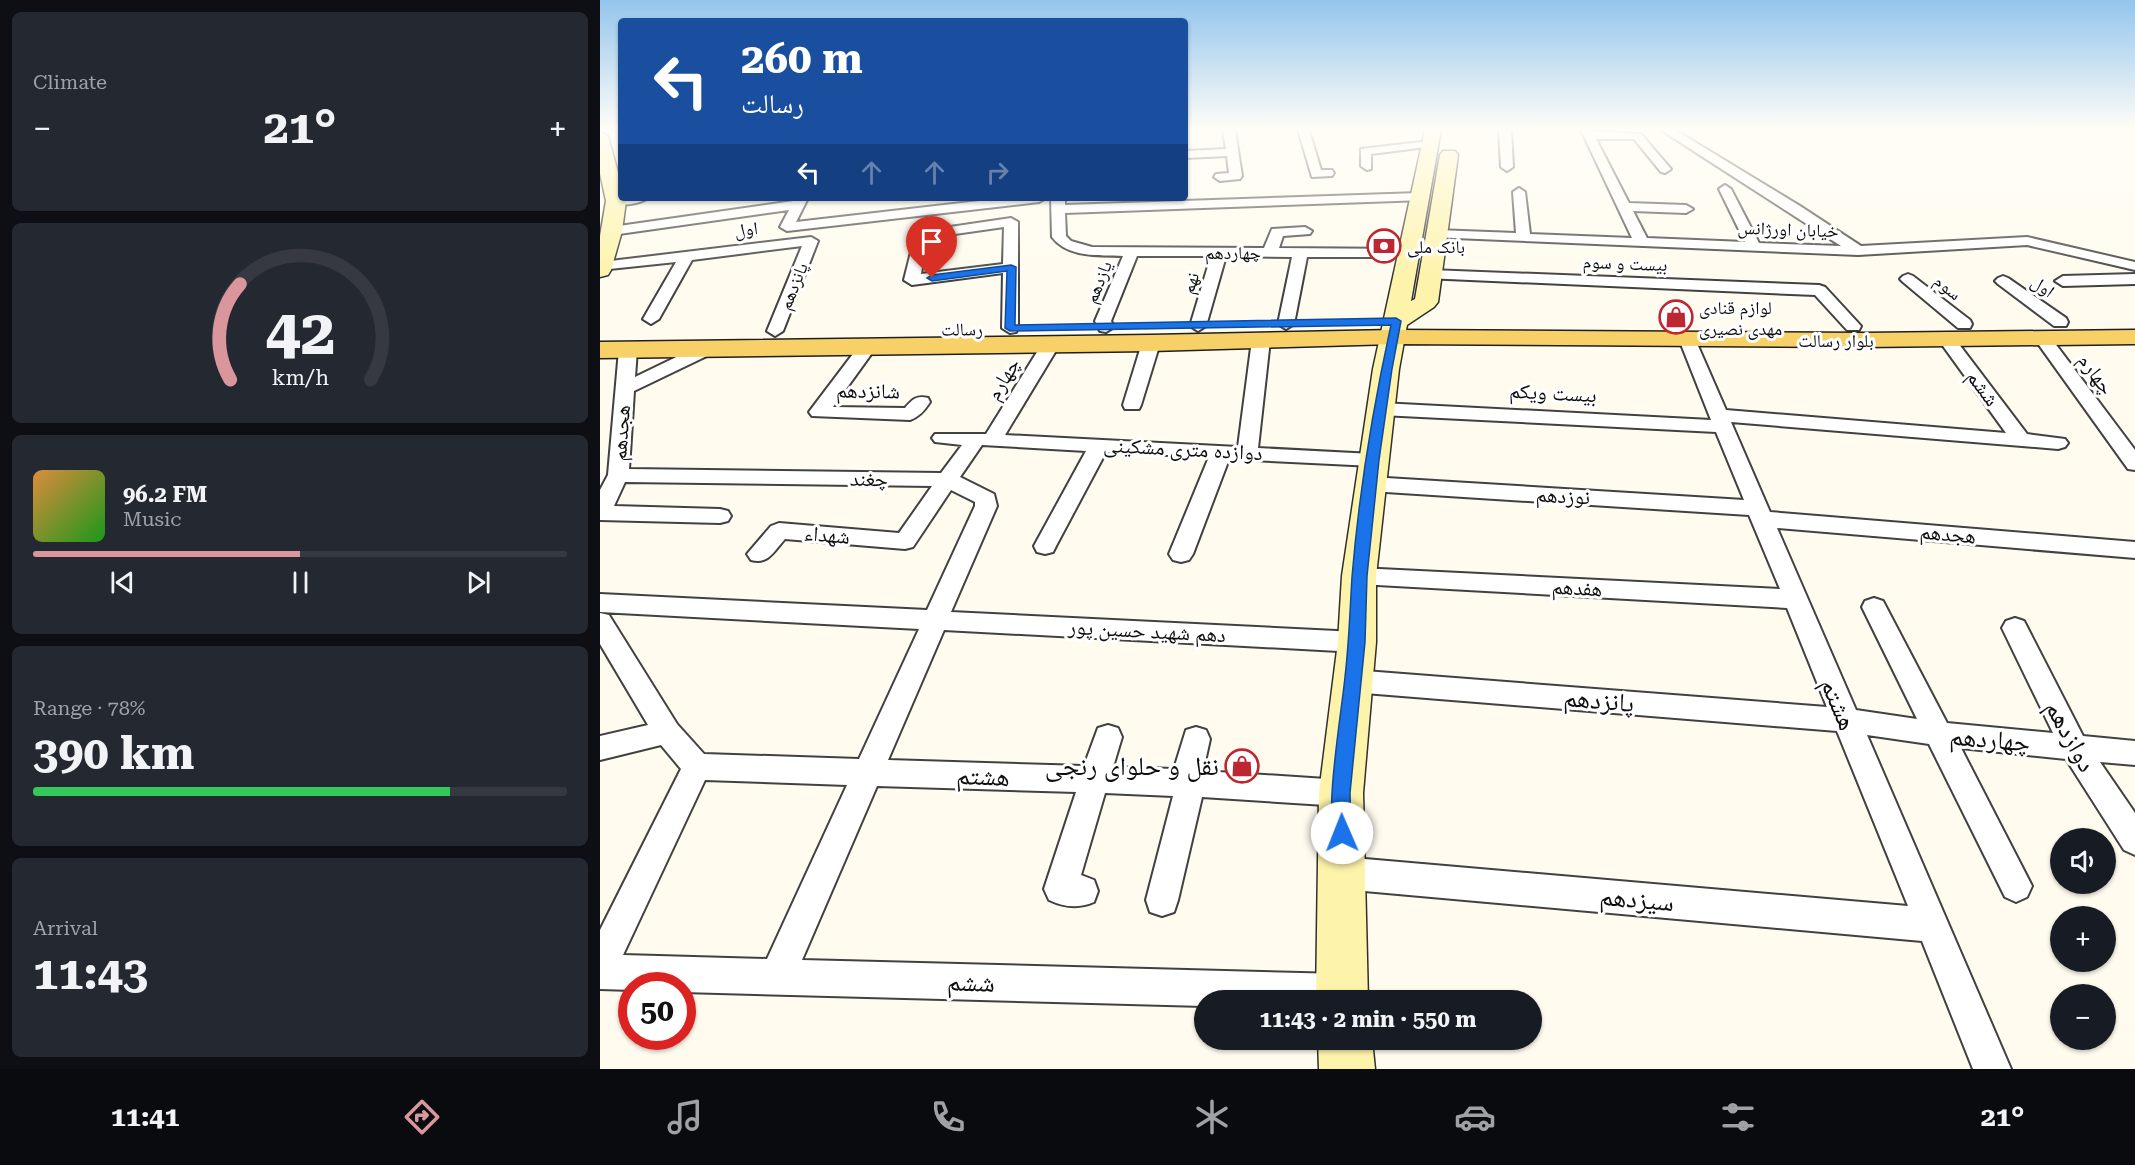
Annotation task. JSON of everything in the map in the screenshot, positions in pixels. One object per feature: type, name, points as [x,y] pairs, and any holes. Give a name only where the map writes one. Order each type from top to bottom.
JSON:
[{"type":"main road","points":[[601,268],[615,201],[615,180]]},
{"type":"main road","points":[[1343,990],[1341,793],[1357,642],[1359,576],[1381,409],[1407,253],[1422,180]]},
{"type":"main road","points":[[1395,329],[1426,302],[1445,180]]},
{"type":"main road","name":"رسالت","points":[[600,350],[1051,344],[1103,335],[1198,326],[1286,324],[1395,329]]},
{"type":"main road","name":"رسالت","points":[[600,333],[1010,328],[1103,335],[1151,343],[1260,340],[1395,329]]},
{"type":"main road","name":"بلوار رسالت","points":[[1395,329],[1687,339],[1858,333]]},
{"type":"main road","name":"بلوار رسالت","points":[[1395,329],[1858,333],[2131,330]]},
{"type":"main road","points":[[1346,1050],[1347,1069]]},
{"type":"street","points":[[1610,180],[1641,242]]},
{"type":"street","points":[[1747,180],[1858,251]]},
{"type":"street","points":[[1725,189],[1755,248]]},
{"type":"street","points":[[1519,192],[1523,237]]},
{"type":"street","points":[[1188,201],[1419,197]]},
{"type":"street","points":[[873,217],[876,201]]},
{"type":"street","points":[[799,202],[787,227],[873,217],[940,204],[959,207],[1002,201]]},
{"type":"street","points":[[1058,203],[1178,201]]},
{"type":"street","points":[[609,227],[799,202]]},
{"type":"street","name":"چهاردهم","points":[[1058,203],[1059,237],[1077,249],[1300,254],[1407,253]]},
{"type":"street","points":[[954,230],[959,207]]},
{"type":"street","points":[[1624,207],[1686,209]]},
{"type":"street","points":[[1010,328],[1011,267],[1011,222],[921,235],[912,280],[1011,267]]},
{"type":"street","points":[[1270,252],[1277,232],[1305,231]]},
{"type":"street","name":"خیابان اورژانس","points":[[1436,234],[1858,251],[2027,241],[2135,266]]},
{"type":"street","name":"اول","points":[[601,268],[811,241]]},
{"type":"street","name":"پانزدهم","points":[[776,331],[811,241]]},
{"type":"street","name":"یازدهم","points":[[1103,335],[1103,321],[1132,251]]},
{"type":"street","name":"نهم","points":[[1198,326],[1220,252]]},
{"type":"street","points":[[1286,324],[1300,254]]},
{"type":"street","points":[[651,319],[687,256]]},
{"type":"street","name":"بیست و سوم","points":[[1430,275],[1819,290],[1858,333]]},
{"type":"street","name":"سوم","points":[[1908,279],[1955,332]]},
{"type":"street","points":[[2063,281],[2135,279]]},
{"type":"street","name":"اول","points":[[2002,281],[2051,330]]},
{"type":"street","name":"چهارم","points":[[2051,330],[2135,465]]},
{"type":"street","name":"ششم","points":[[1955,332],[2020,438]]},
{"type":"street","name":"هشتم","points":[[1687,339],[1992,1069]]},
{"type":"street","points":[[1247,453],[1260,340]]},
{"type":"street","points":[[1132,405],[1151,343]]},
{"type":"street","name":"چهارم","points":[[905,541],[948,480],[985,439],[1051,344]]},
{"type":"street","name":"شانزدهم","points":[[868,346],[819,412],[910,414],[921,402]]},
{"type":"street","name":"هجدهم","points":[[601,506],[618,475],[628,350]]},
{"type":"street","points":[[624,389],[705,350]]},
{"type":"street","name":"بیست ویکم","points":[[1381,409],[1720,420],[2058,442]]},
{"type":"street","name":"دوازده متری مشکینی","points":[[942,438],[1222,451],[1372,472]]},
{"type":"street","points":[[1045,546],[1100,444]]},
{"type":"street","points":[[1181,554],[1222,451]]},
{"type":"street","name":"نوزدهم","points":[[1372,472],[1759,513]]},
{"type":"street","name":"چغند","points":[[618,475],[948,480],[986,499],[987,506],[938,620]]},
{"type":"street","points":[[601,506],[720,516]]},
{"type":"street","name":"هجدهم","points":[[1759,513],[2135,550]]},
{"type":"street","name":"شهداء","points":[[759,554],[779,531],[905,541]]},
{"type":"street","name":"هفدهم","points":[[1359,576],[1795,599]]},
{"type":"street","name":"دهم شهید حسین پور","points":[[600,603],[1357,642]]},
{"type":"street","points":[[1874,607],[2016,886]]},
{"type":"street","points":[[777,977],[866,772],[938,620]]},
{"type":"street","points":[[600,622],[667,732],[697,767],[610,921],[600,966]]},
{"type":"street","name":"دوازدهم","points":[[2015,628],[2074,747],[2135,840]]},
{"type":"street","name":"پانزدهم","points":[[1352,681],[1846,720]]},
{"type":"street","name":"چهاردهم","points":[[1846,720],[1939,734],[2135,753]]},
{"type":"street","points":[[600,748],[667,732]]},
{"type":"street","points":[[1082,891],[1059,889],[1108,736]]},
{"type":"street","points":[[1162,900],[1196,739]]},
{"type":"street","name":"هشتم","points":[[697,767],[1188,783],[1341,793]]},
{"type":"street","name":"سیزدهم","points":[[1342,873],[1931,925]]},
{"type":"street","name":"ششم","points":[[600,972],[777,977],[1194,1002]]},
{"type":"place","name":"بانک ملی","points":[[1384,246]]},
{"type":"place","name":"لوازم قنادی مهدی نصیری","points":[[1676,317]]},
{"type":"place","name":"نقل و حلوای رنجی","points":[[1242,766]]},
{"type":"route","points":[[932,278],[1011,267],[1010,328],[1396,321],[1386,369],[1359,576],[1357,642],[1341,793],[1342,833]]}]
